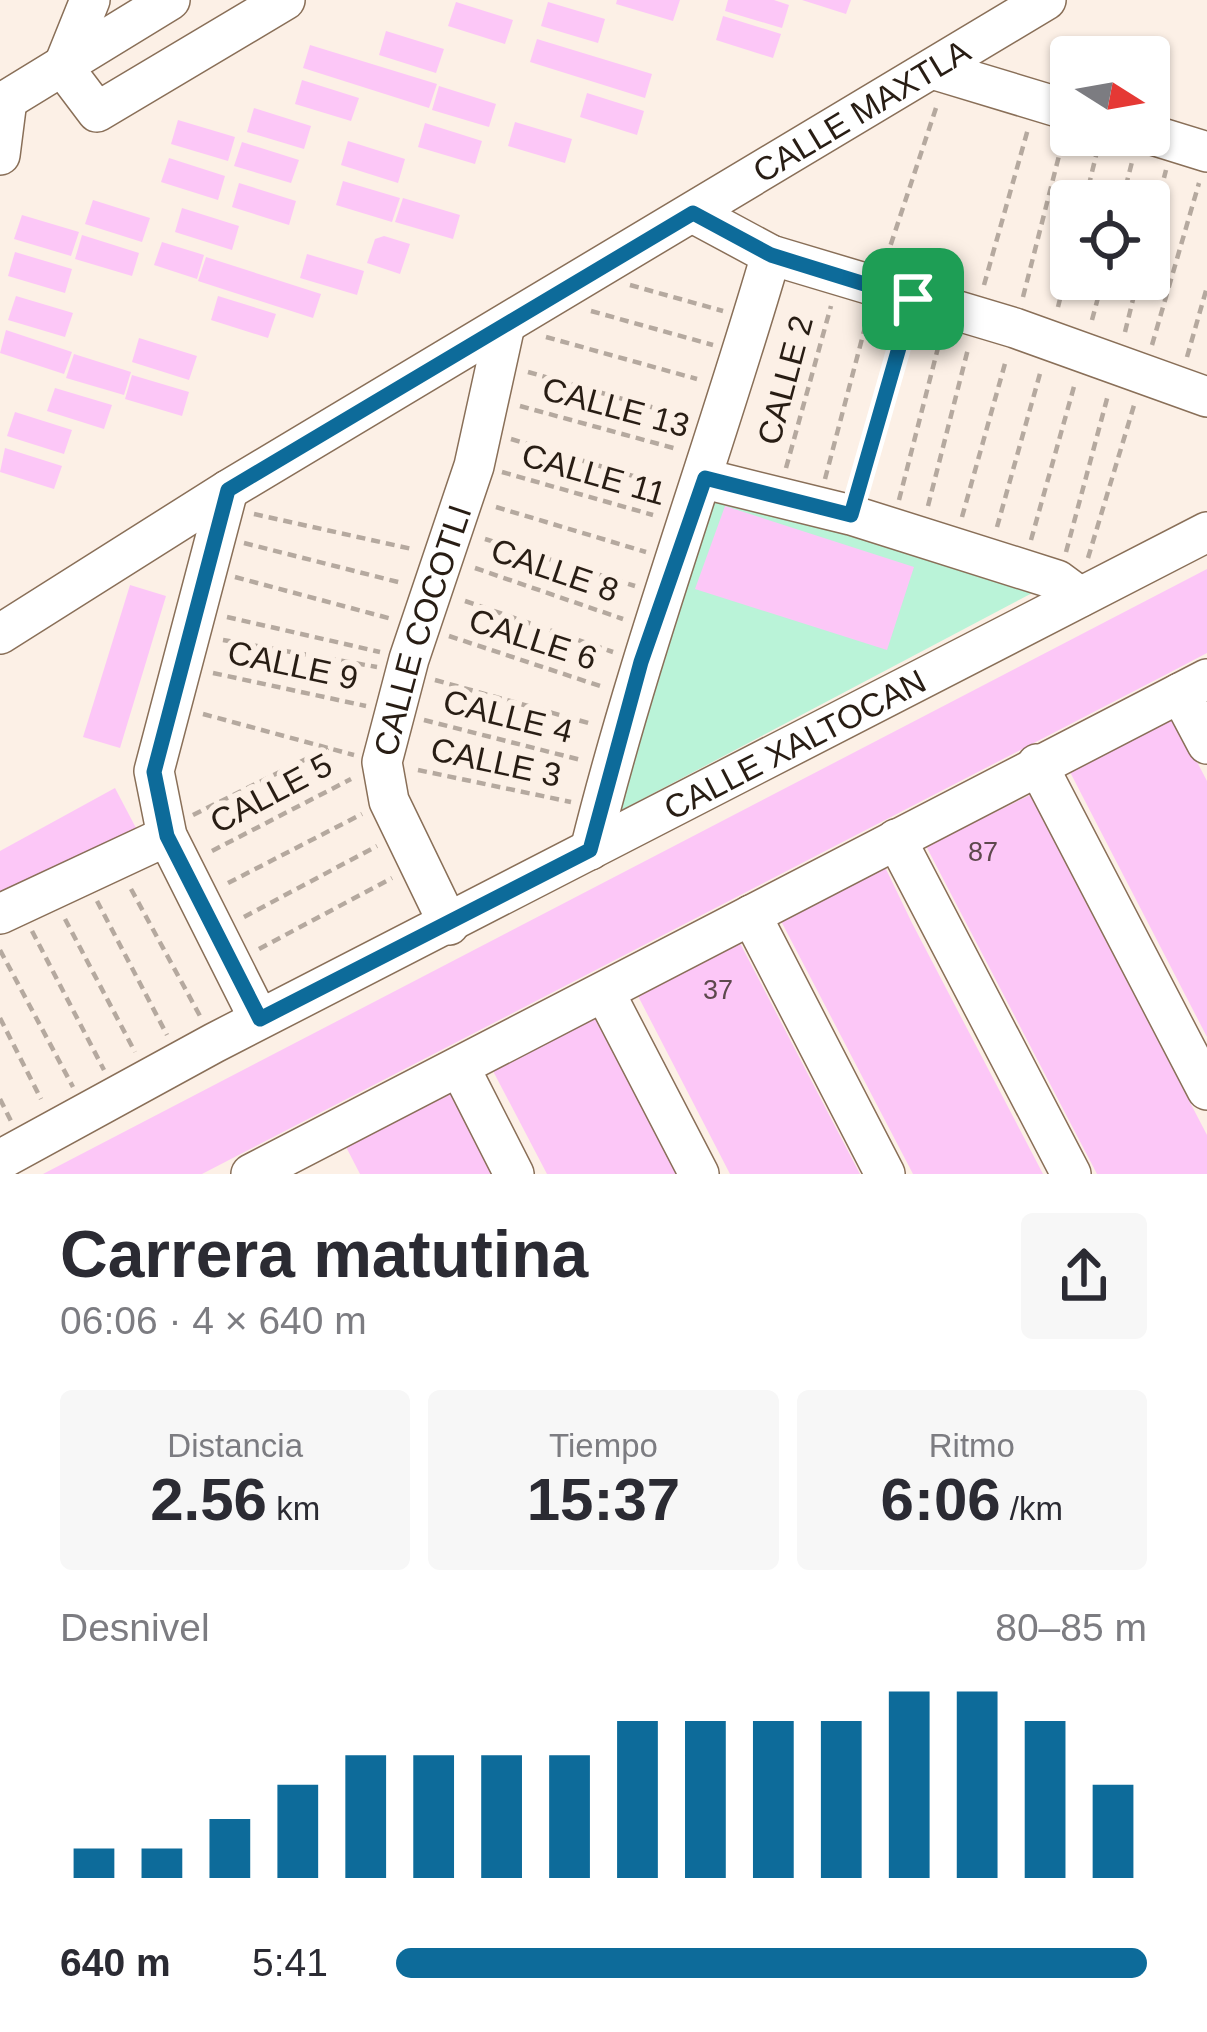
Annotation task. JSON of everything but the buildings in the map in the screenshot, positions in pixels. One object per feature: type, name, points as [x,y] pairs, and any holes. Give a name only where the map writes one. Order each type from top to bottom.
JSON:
[{"type":"street","points":[[63,67],[90,0]]},
{"type":"street","points":[[0,155],[3,102],[170,0]]},
{"type":"street","points":[[63,67],[92,109],[102,111],[284,0]]},
{"type":"street","name":"CALLE MAXTLA","points":[[0,634],[241,502],[522,330],[693,213],[936,84],[1046,0]]},
{"type":"street","points":[[936,84],[1050,113]]},
{"type":"street","points":[[1170,156],[1204,163]]},
{"type":"street","points":[[693,213],[771,255],[1114,363]]},
{"type":"street","points":[[590,850],[771,255]]},
{"type":"street","name":"CALLE COCOTLI","points":[[398,815],[395,712],[522,330]]},
{"type":"street","points":[[668,585],[778,496],[1057,580],[1080,597]]},
{"type":"street","points":[[241,502],[181,665],[154,772],[192,889],[260,1019]]},
{"type":"street","name":"CALLE XALTOCAN","points":[[8,1145],[449,925],[1207,532]]},
{"type":"street","points":[[251,1174],[327,1157],[460,1067],[1194,686],[1207,743]]},
{"type":"street","points":[[1037,764],[1207,1090]]},
{"type":"street","points":[[398,815],[449,925]]},
{"type":"street","points":[[896,839],[1071,1174]]},
{"type":"street","points":[[53,889],[192,889]]},
{"type":"street","points":[[752,915],[886,1174]]},
{"type":"street","points":[[605,993],[699,1174]]},
{"type":"street","points":[[460,1067],[514,1174]]},
{"type":"path","points":[[892,528],[910,297],[936,84]]},
{"type":"path","points":[[834,511],[910,297],[1050,124]]},
{"type":"path","points":[[997,527],[1114,363],[1066,156]]},
{"type":"path","points":[[1032,538],[1204,163]]},
{"type":"path","points":[[623,283],[742,353]]},
{"type":"path","points":[[961,521],[1114,363],[1207,287]]},
{"type":"path","points":[[910,297],[927,509]]},
{"type":"path","points":[[834,511],[910,297]]},
{"type":"path","name":"CALLE 2","points":[[778,496],[910,297]]},
{"type":"path","points":[[1089,300],[1114,363]]},
{"type":"path","points":[[1088,554],[1114,363],[1105,300]]},
{"type":"path","points":[[1066,550],[1132,300]]},
{"type":"path","points":[[580,308],[742,353]]},
{"type":"path","points":[[522,330],[742,353]]},
{"type":"path","points":[[522,370],[668,585]]},
{"type":"path","name":"CALLE 13","points":[[509,403],[668,585]]},
{"type":"path","points":[[498,435],[668,585]]},
{"type":"path","points":[[241,502],[439,575],[668,585]]},
{"type":"path","points":[[248,544],[439,575],[668,585]]},
{"type":"path","points":[[236,577],[439,575],[668,585]]},
{"type":"path","points":[[219,640],[439,575],[668,585]]},
{"type":"path","name":"CALLE 11","points":[[224,616],[439,575],[668,585]]},
{"type":"path","name":"CALLE 8","points":[[439,575],[668,585]]},
{"type":"path","name":"CALLE 6","points":[[439,575],[668,585]]},
{"type":"path","name":"CALLE 4","points":[[395,712],[668,585]]},
{"type":"path","name":"CALLE 9","points":[[181,665],[395,712]]},
{"type":"path","points":[[169,706],[328,748],[192,889]]},
{"type":"path","name":"CALLE 3","points":[[398,815],[600,808]]},
{"type":"path","points":[[192,889],[398,815]]},
{"type":"path","points":[[192,889],[398,815]]},
{"type":"path","points":[[192,889],[398,815]]},
{"type":"path","name":"CALLE 5","points":[[192,889],[398,815]]},
{"type":"path","points":[[53,889],[206,1028]]},
{"type":"path","points":[[53,889],[176,1050]]},
{"type":"path","points":[[53,889],[143,1069]]},
{"type":"path","points":[[53,889],[113,1086]]},
{"type":"path","points":[[0,950],[81,1101]]},
{"type":"path","points":[[0,1018],[49,1116]]},
{"type":"path","points":[[0,1099],[8,1145]]},
{"type":"green space","points":[[705,486],[1038,590],[614,814]]},
{"type":"route","points":[[693,213],[771,255],[913,299],[851,515],[705,478],[641,662],[590,850],[260,1019],[167,836],[154,772],[228,490],[693,213]]}]
